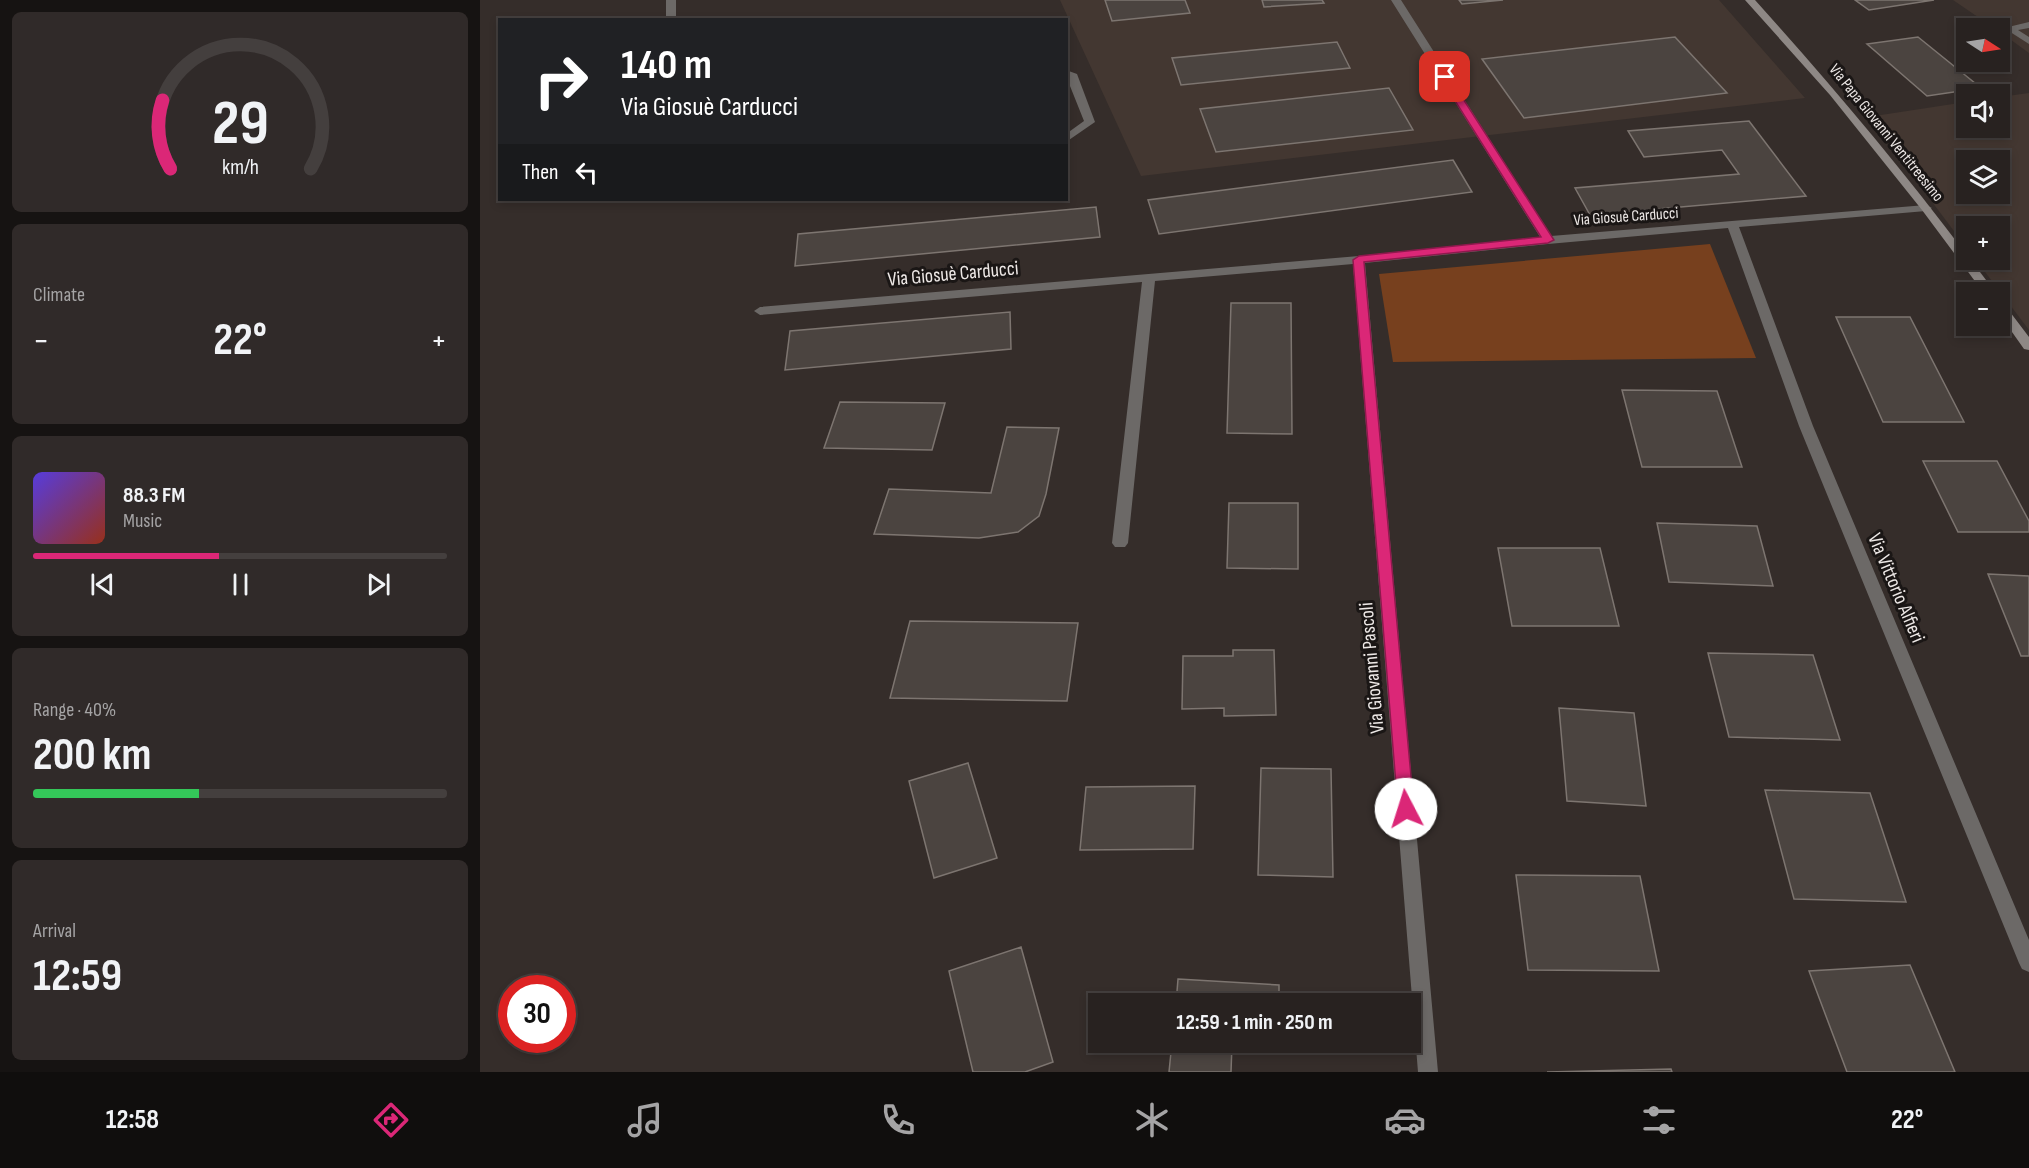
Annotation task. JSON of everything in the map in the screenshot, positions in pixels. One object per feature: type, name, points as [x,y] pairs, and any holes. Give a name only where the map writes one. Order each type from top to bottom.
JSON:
[{"type":"street","points":[[670,18],[671,0]]},
{"type":"street","points":[[1396,0],[1548,240]]},
{"type":"street","name":"Via Papa Giovanni Ventitreesimo","points":[[1750,0],[1834,93],[1926,207],[1982,282]]},
{"type":"street","points":[[2029,25],[2009,28],[2029,41]]},
{"type":"street","points":[[1068,73],[1072,74],[1089,122],[1068,138]]},
{"type":"street","name":"Via Giosuè Carducci","points":[[760,311],[1359,260],[1548,240],[1733,226],[1926,207]]},
{"type":"street","name":"Via Vittorio Alfieri","points":[[1733,226],[1806,426],[2029,963]]},
{"type":"street","name":"Via Giovanni Pascoli","points":[[1359,260],[1428,1072]]},
{"type":"street","points":[[1120,543],[1149,277]]},
{"type":"street","points":[[2010,320],[2029,346]]},
{"type":"shaded area","points":[[1060,0],[1719,0],[1805,98],[1141,176]]},
{"type":"shaded area","points":[[1953,0],[2029,0],[2029,53],[2010,39],[2010,18],[1979,18]]},
{"type":"shaded area","points":[[2029,93],[2029,330],[2010,305],[2010,282],[1993,282],[1984,270],[2010,270],[2010,216],[1956,216],[1956,234],[1868,117],[1956,104],[1956,138],[2010,138],[2010,96]]},
{"type":"shaded area","points":[[1710,244],[1756,358],[1393,362],[1379,274]]},
{"type":"building","points":[[1105,0],[1185,0],[1190,13],[1112,21]]},
{"type":"building","points":[[1262,0],[1322,0],[1324,3],[1264,7]]},
{"type":"building","points":[[1459,0],[1503,0],[1462,4]]},
{"type":"building","points":[[1855,0],[1934,0],[1869,10]]},
{"type":"building","points":[[1675,37],[1727,93],[1524,118],[1482,59]]},
{"type":"building","points":[[1918,37],[1956,68],[1956,72],[1961,72],[1976,84],[1956,84],[1956,92],[1927,96],[1867,44]]},
{"type":"building","points":[[1337,42],[1350,68],[1181,85],[1172,58]]},
{"type":"building","points":[[1389,88],[1413,130],[1216,152],[1200,109]]},
{"type":"building","points":[[1749,121],[1806,196],[1590,215],[1575,188],[1739,174],[1722,150],[1644,157],[1628,131]]},
{"type":"building","points":[[1453,160],[1472,192],[1159,234],[1148,200]]},
{"type":"building","points":[[1096,207],[1100,237],[795,266],[798,234]]},
{"type":"building","points":[[1231,303],[1291,303],[1292,434],[1227,433]]},
{"type":"building","points":[[1010,312],[1011,349],[785,370],[790,331]]},
{"type":"building","points":[[1836,317],[1910,317],[1964,422],[1883,422]]},
{"type":"building","points":[[1622,390],[1717,391],[1742,467],[1642,467]]},
{"type":"building","points":[[840,402],[945,403],[932,450],[824,448]]},
{"type":"building","points":[[1007,427],[1059,428],[1046,494],[1039,516],[1018,532],[979,538],[874,534],[889,489],[991,493]]},
{"type":"building","points":[[1923,461],[1997,461],[2029,521],[2029,532],[1958,532]]},
{"type":"building","points":[[1229,503],[1298,503],[1298,569],[1227,568]]},
{"type":"building","points":[[1657,523],[1757,526],[1773,586],[1669,582]]},
{"type":"building","points":[[1498,548],[1600,548],[1619,626],[1512,626]]},
{"type":"building","points":[[1988,574],[2029,576],[2029,656],[2021,656]]},
{"type":"building","points":[[910,621],[1078,623],[1067,701],[890,698]]},
{"type":"building","points":[[1233,650],[1274,650],[1276,715],[1224,716],[1224,708],[1182,709],[1183,656],[1233,656]]},
{"type":"building","points":[[1708,653],[1813,655],[1840,740],[1729,737]]},
{"type":"building","points":[[1559,708],[1634,713],[1646,806],[1567,801]]},
{"type":"building","points":[[968,763],[997,858],[934,878],[909,781]]},
{"type":"building","points":[[1261,768],[1331,769],[1333,877],[1258,875]]},
{"type":"building","points":[[1195,786],[1193,849],[1080,850],[1086,787]]},
{"type":"building","points":[[1765,790],[1870,793],[1906,902],[1794,899]]},
{"type":"building","points":[[1516,875],[1640,876],[1659,971],[1528,970]]},
{"type":"building","points":[[1021,947],[1053,1062],[1025,1072],[973,1072],[949,971]]},
{"type":"building","points":[[1910,965],[1955,1072],[1847,1072],[1809,971]]},
{"type":"building","points":[[1178,979],[1279,985],[1279,993],[1177,993]]},
{"type":"building","points":[[1171,1053],[1232,1053],[1231,1072],[1169,1072]]},
{"type":"building","points":[[1671,1069],[1672,1072],[1547,1072]]},
{"type":"route","points":[[1406,809],[1359,260],[1548,240],[1445,77]]}]
